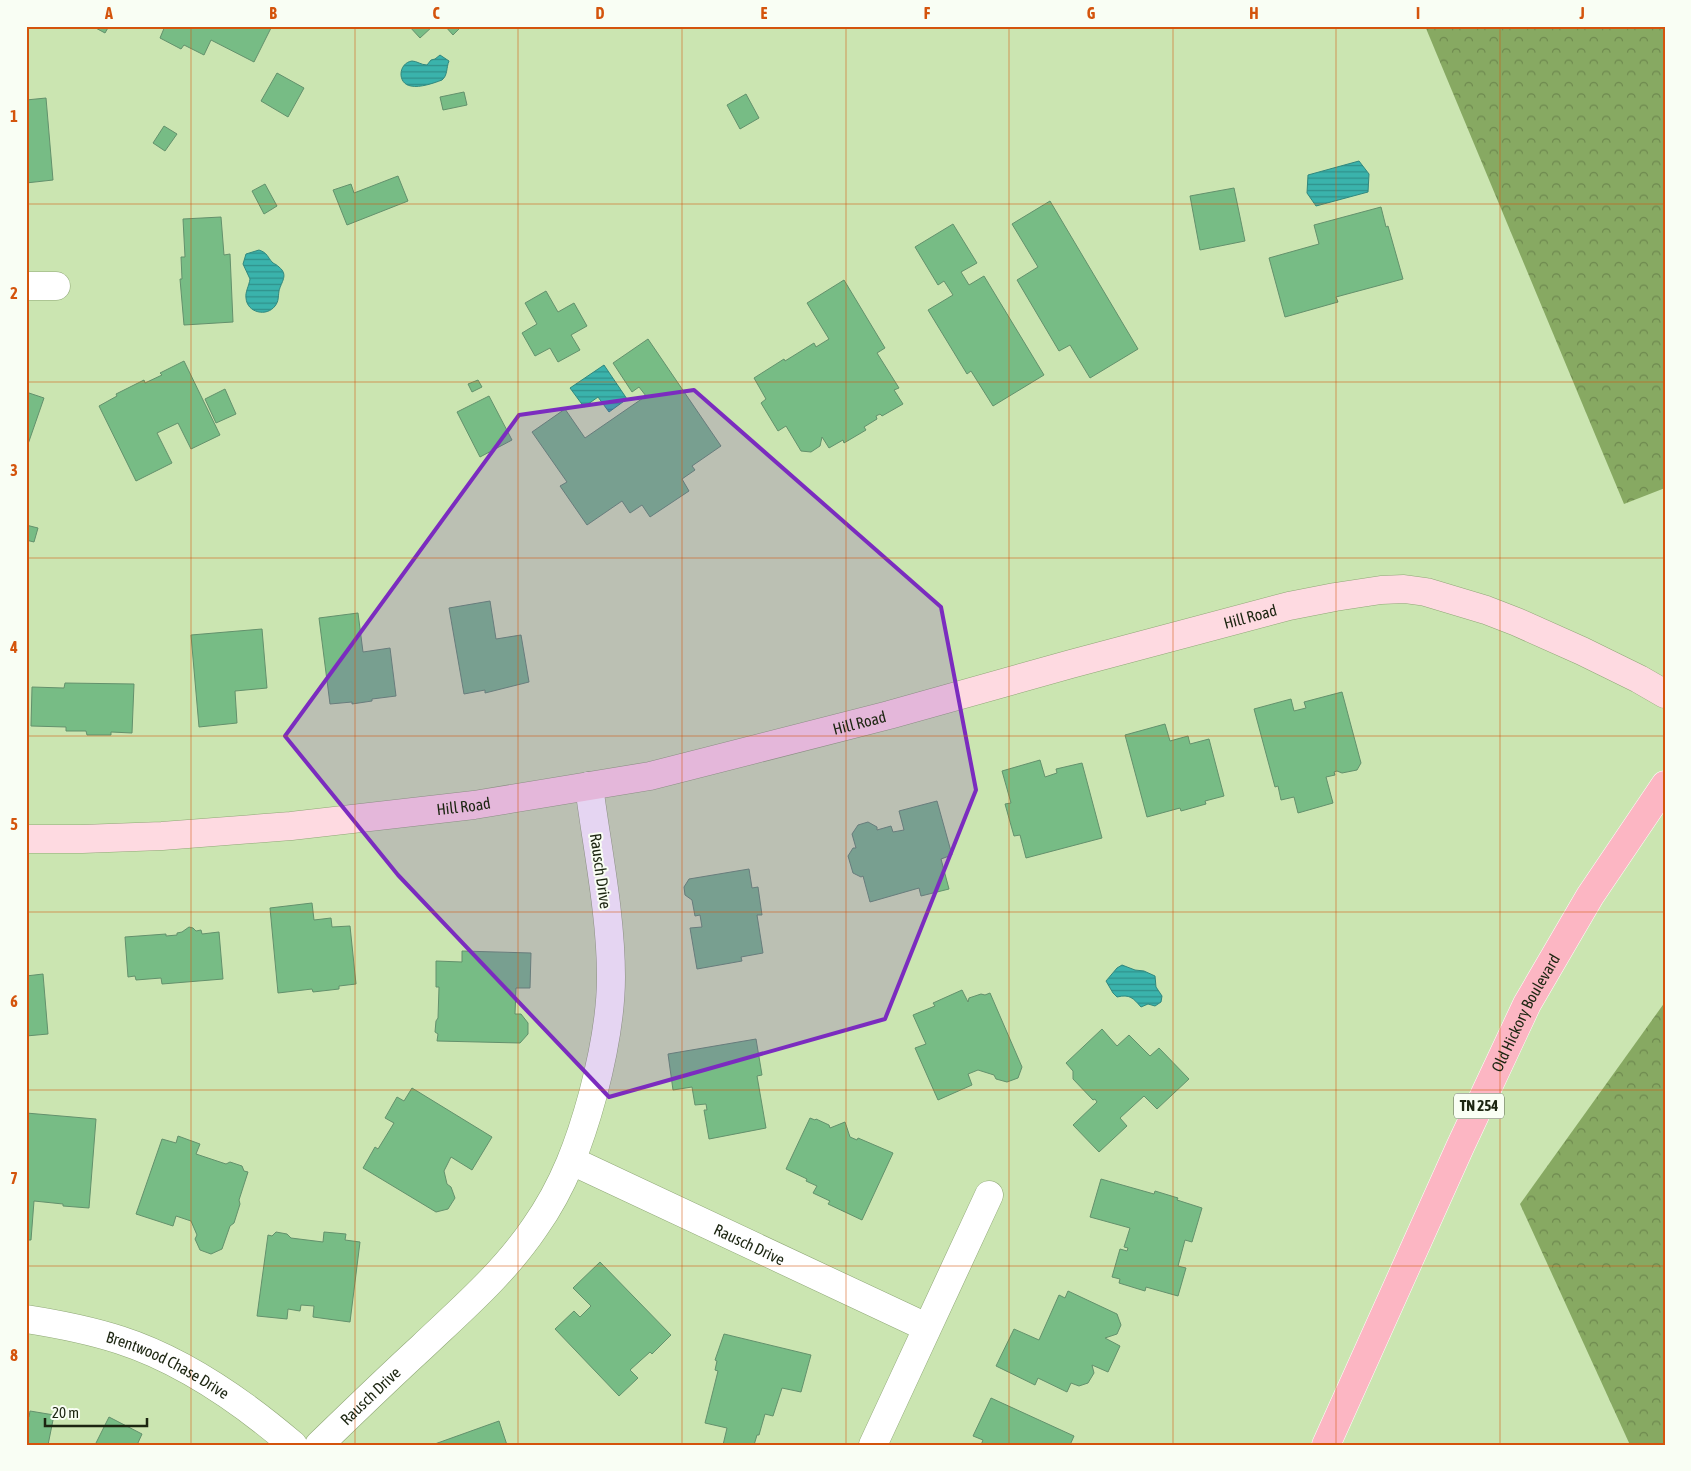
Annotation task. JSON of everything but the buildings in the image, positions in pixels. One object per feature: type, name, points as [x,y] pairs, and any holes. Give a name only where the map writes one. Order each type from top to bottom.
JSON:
[{"type":"main road","name":"Old Hickory Boulevard","points":[[1326,1445],[1460,1147],[1527,1004],[1590,896],[1665,785]]},
{"type":"street","points":[[26,286],[56,286]]},
{"type":"street","name":"Hill Road","points":[[26,839],[162,836],[291,826],[474,805],[650,776],[752,751],[1289,606],[1380,590],[1404,589],[1426,592],[1486,610],[1582,651],[1665,694]]},
{"type":"street","name":"Rausch Drive","points":[[319,1445],[475,1298],[508,1262],[536,1227],[572,1161],[582,1134],[598,1073],[610,1009],[611,978],[608,919],[590,786]]},
{"type":"street","name":"Rausch Drive","points":[[572,1161],[926,1327]]},
{"type":"street","points":[[873,1445],[926,1327],[989,1195]]},
{"type":"street","name":"Brentwood Chase Drive","points":[[26,1319],[112,1338],[149,1352],[182,1368],[228,1396],[293,1445]]},
{"type":"highlighted area","points":[[694,390],[941,607],[976,790],[885,1019],[609,1097],[398,875],[285,736],[519,415]]},
{"type":"green space","points":[[1425,26],[1665,26],[1665,488],[1624,504]]},
{"type":"green space","points":[[1665,1002],[1665,1445],[1630,1445],[1520,1204]]},
{"type":"water","points":[[440,55],[449,61],[446,74],[442,80],[419,86],[411,86],[403,82],[401,74],[404,65],[414,61],[427,65],[431,60]]},
{"type":"water","points":[[1359,161],[1369,174],[1368,192],[1316,206],[1307,193],[1308,175]]},
{"type":"water","points":[[259,250],[266,254],[284,273],[276,304],[267,312],[254,310],[247,303],[246,298],[250,279],[243,264],[246,254]]},
{"type":"water","points":[[604,365],[627,399],[609,412],[598,397],[584,407],[570,388]]},
{"type":"water","points":[[1122,965],[1155,976],[1156,987],[1162,996],[1161,1002],[1155,1006],[1148,1004],[1141,1007],[1131,998],[1125,996],[1117,997],[1106,981]]}]
